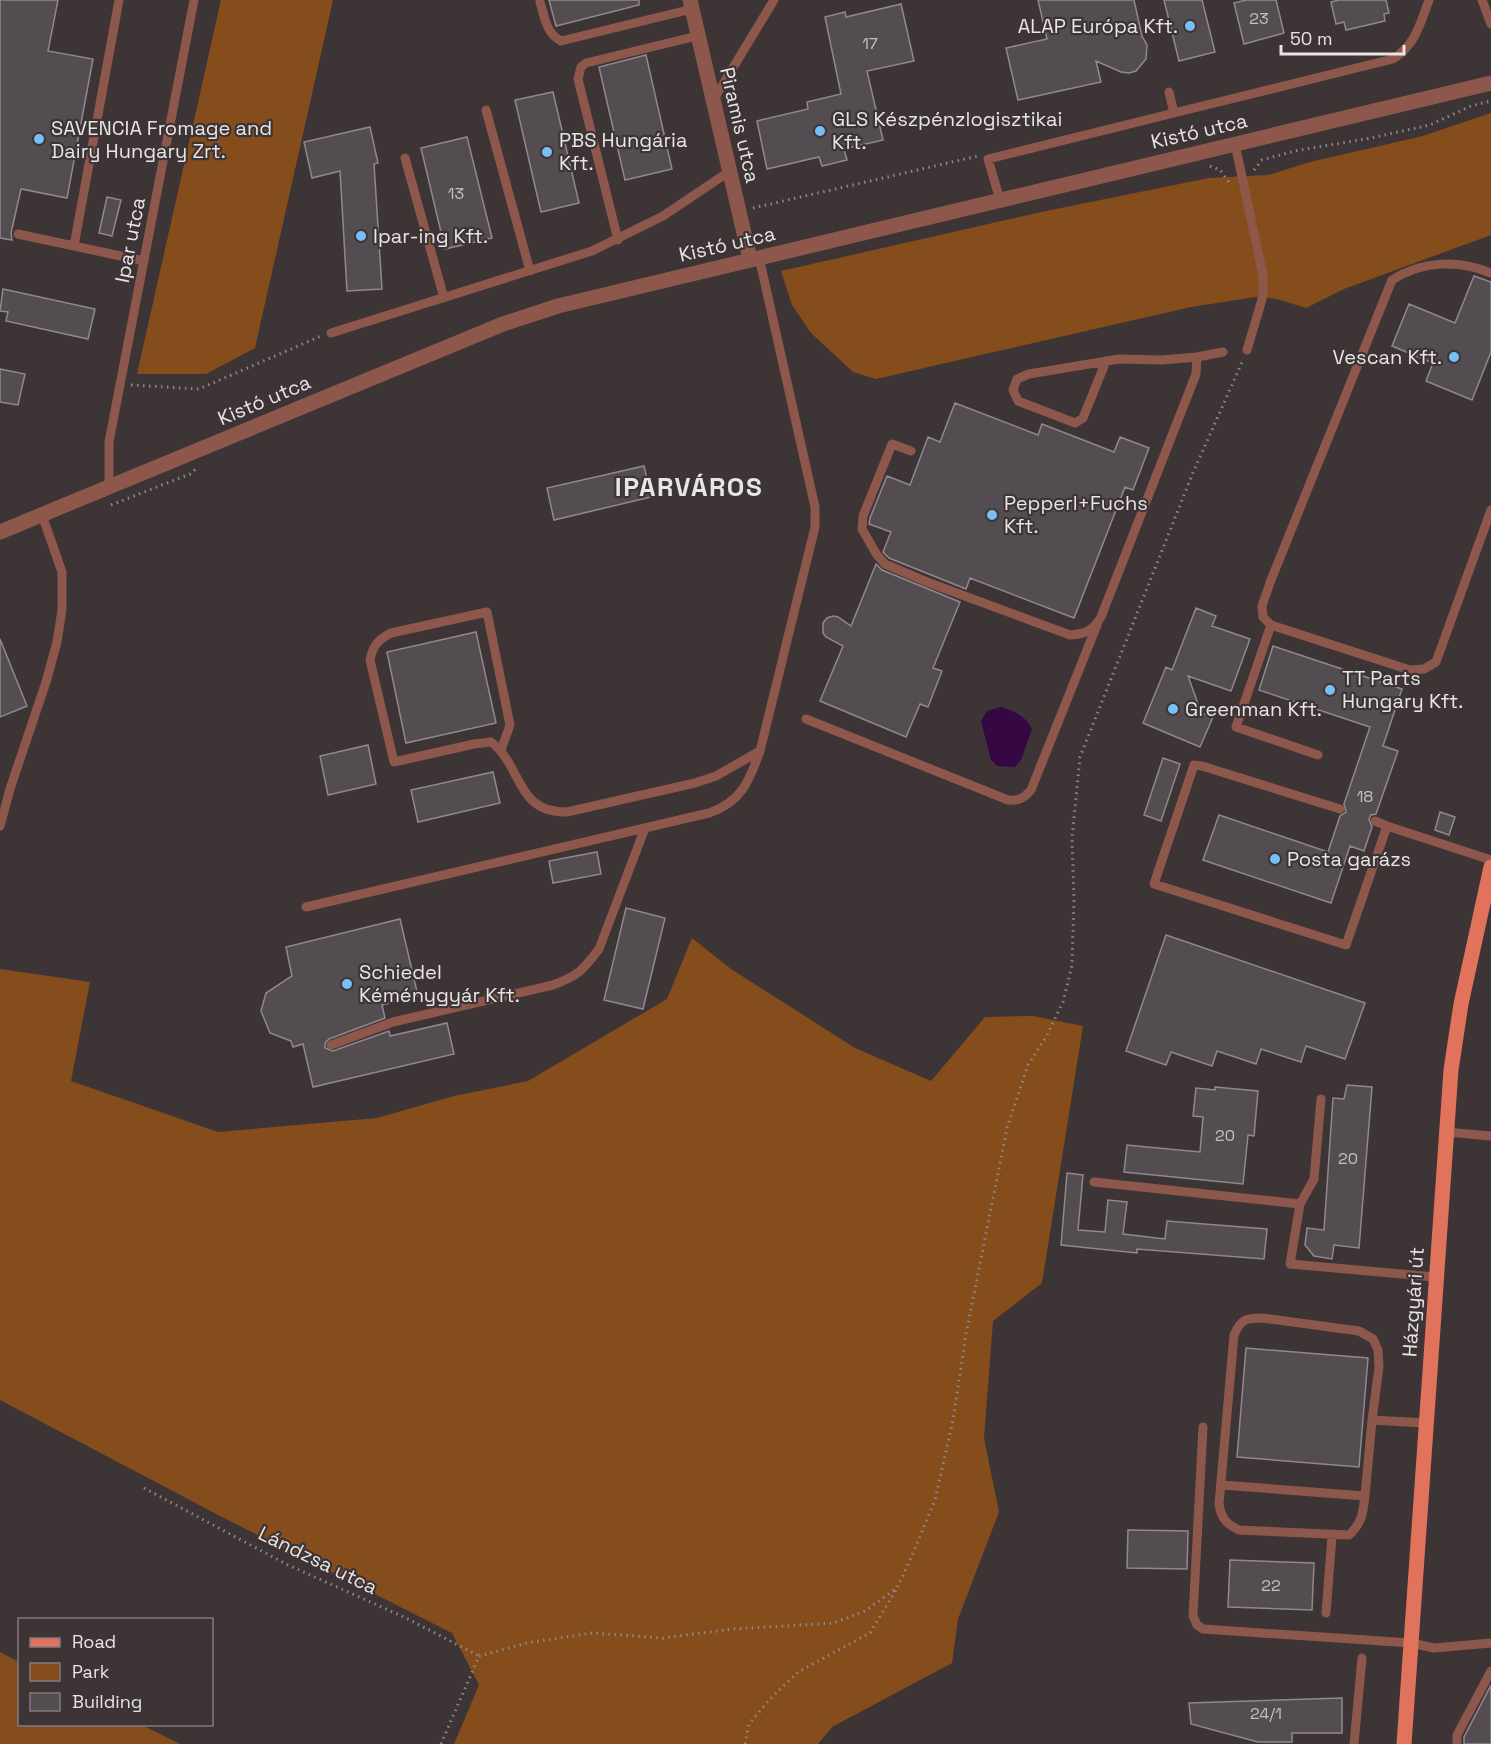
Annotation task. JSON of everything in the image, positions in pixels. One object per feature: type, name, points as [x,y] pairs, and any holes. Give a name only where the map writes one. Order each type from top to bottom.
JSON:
[{"type":"main road","name":"Házgyári út","points":[[1404,1744],[1451,1070],[1461,1004],[1491,867]]},
{"type":"street","name":"Piramis utca","points":[[691,5],[739,211],[754,258]]},
{"type":"street","name":"Kistó utca","points":[[0,532],[503,324],[558,306],[1491,83]]},
{"type":"lane","points":[[74,246],[119,0]]},
{"type":"lane","name":"Ipar utca","points":[[109,487],[109,442],[194,0]]},
{"type":"lane","points":[[712,101],[774,0]]},
{"type":"lane","points":[[1000,200],[988,159],[1393,59],[1404,52],[1413,41],[1430,0]]},
{"type":"lane","points":[[540,2],[547,27],[553,37],[561,41],[691,5]]},
{"type":"lane","points":[[1486,5],[1491,24]]},
{"type":"lane","points":[[618,240],[578,79],[579,72],[586,63],[697,36]]},
{"type":"lane","points":[[1169,92],[1174,113]]},
{"type":"lane","points":[[486,110],[530,271]]},
{"type":"lane","points":[[1235,144],[1263,275],[1263,296],[1247,350]]},
{"type":"lane","points":[[405,158],[444,298]]},
{"type":"lane","points":[[331,333],[592,251],[663,216],[730,171]]},
{"type":"lane","points":[[18,234],[144,261]]},
{"type":"lane","points":[[306,907],[725,808],[739,795],[750,779],[760,751],[815,527],[815,507],[754,258]]},
{"type":"lane","points":[[1491,272],[1454,263],[1407,270],[1392,280],[1271,580],[1262,606],[1263,617],[1271,625],[1410,670],[1424,669],[1436,662],[1491,510]]},
{"type":"lane","points":[[1106,362],[1083,418],[1075,423],[1018,401],[1013,390],[1017,379],[1029,374],[1119,359],[1162,360],[1223,352]]},
{"type":"lane","points":[[806,719],[1008,800],[1016,801],[1024,798],[1031,790],[1101,617],[1196,374],[1197,357]]},
{"type":"lane","points":[[911,451],[892,444],[863,516],[862,529],[885,564],[1070,636],[1082,634],[1094,628],[1101,617]]},
{"type":"lane","points":[[0,826],[46,682],[57,642],[62,610],[62,572],[42,515]]},
{"type":"lane","points":[[501,750],[510,725],[487,612],[391,633],[378,640],[372,648],[370,660],[394,762],[490,742],[501,750],[523,791],[531,801],[553,812],[567,812],[695,783],[716,776],[760,751]]},
{"type":"lane","points":[[1271,625],[1236,727],[1318,755]]},
{"type":"lane","points":[[1340,809],[1194,765],[1154,884],[1346,945],[1387,826]]},
{"type":"lane","points":[[1375,821],[1491,860]]},
{"type":"lane","points":[[330,1045],[393,1022],[553,985],[573,978],[586,966],[598,949],[645,828]]},
{"type":"lane","points":[[1322,1099],[1314,1179],[1300,1204],[1290,1264],[1435,1277]]},
{"type":"lane","points":[[1446,1132],[1491,1137]]},
{"type":"lane","points":[[1094,1182],[1300,1204]]},
{"type":"lane","points":[[1248,1318],[1359,1331],[1373,1339],[1378,1350],[1379,1367],[1363,1517],[1358,1527],[1349,1535],[1332,1536],[1239,1530],[1229,1525],[1221,1516],[1219,1504],[1222,1485],[1234,1335],[1238,1325],[1248,1318]]},
{"type":"lane","points":[[1372,1420],[1425,1423]]},
{"type":"lane","points":[[1203,1427],[1193,1616],[1197,1625],[1203,1629],[1411,1643],[1434,1648],[1491,1643]]},
{"type":"lane","points":[[1222,1485],[1365,1496]]},
{"type":"lane","points":[[1326,1613],[1332,1536]]},
{"type":"lane","points":[[1354,1744],[1362,1658]]},
{"type":"lane","points":[[1457,1744],[1457,1735],[1491,1671]]},
{"type":"path","points":[[1202,164],[1220,170],[1229,181],[1230,186],[1244,184],[1254,179],[1255,168],[1262,160],[1295,151],[1430,125],[1471,106],[1491,101]]},
{"type":"path","points":[[739,211],[980,155],[988,159]]},
{"type":"path","points":[[120,385],[199,389],[314,338],[331,333]]},
{"type":"path","points":[[745,1744],[749,1725],[770,1699],[798,1672],[870,1633],[897,1588],[935,1500],[953,1420],[966,1334],[1006,1128],[1028,1065],[1046,1037],[1063,1002],[1072,966],[1074,900],[1072,838],[1080,757],[1192,475],[1247,350]]},
{"type":"path","points":[[111,505],[190,474],[199,467]]},
{"type":"path","name":"Lándzsa utca","points":[[144,1488],[288,1565],[406,1618],[479,1656]]},
{"type":"path","points":[[441,1744],[479,1656],[527,1643],[592,1633],[663,1638],[733,1629],[834,1623],[865,1611],[897,1588]]},
{"type":"green space","points":[[221,0],[333,0],[255,348],[206,374],[137,374]]},
{"type":"green space","points":[[1491,113],[1491,235],[1344,289],[1306,308],[1277,299],[1256,297],[1191,307],[876,379],[853,372],[811,333],[792,305],[781,271],[1046,211],[1209,178],[1268,175],[1310,162],[1423,136]]},
{"type":"green space","points":[[692,938],[731,969],[855,1048],[931,1081],[985,1017],[1033,1016],[1083,1026],[1042,1283],[993,1321],[984,1438],[999,1512],[958,1619],[952,1663],[832,1727],[818,1744],[454,1744],[479,1685],[452,1633],[222,1517],[0,1400],[0,969],[90,982],[71,1081],[218,1132],[377,1118],[454,1096],[528,1081],[667,999]]},
{"type":"green space","points":[[0,1652],[18,1661],[18,1726],[144,1726],[180,1744],[0,1744]]},
{"type":"shaded area","points":[[1001,707],[1019,715],[1032,729],[1021,760],[1015,767],[997,766],[991,760],[981,721],[987,711]]},
{"type":"building","name":"SAVENCIA Fromage and Dairy Hungary Zrt.","points":[[0,0],[58,0],[48,51],[93,59],[67,198],[21,189],[11,233],[12,240],[0,238]]},
{"type":"building","points":[[549,0],[639,0],[639,5],[556,26]]},
{"type":"building","points":[[1038,0],[1134,0],[1142,36],[1147,45],[1146,59],[1136,71],[1129,73],[1096,61],[1101,82],[1018,100],[1006,48],[1047,39]]},
{"type":"building","name":"ALAP Európa Kft.","points":[[1164,0],[1202,0],[1215,52],[1179,61]]},
{"type":"building","points":[[1246,0],[1276,0],[1284,33],[1244,44],[1234,3]]},
{"type":"building","points":[[1386,0],[1389,13],[1384,14],[1385,21],[1346,30],[1344,22],[1336,24],[1331,2]]},
{"type":"building","points":[[901,4],[914,61],[867,71],[883,140],[844,149],[847,160],[822,166],[819,157],[767,169],[757,121],[808,109],[807,102],[841,94],[825,17],[845,12],[846,17]]},
{"type":"building","points":[[646,55],[672,169],[625,180],[599,67]]},
{"type":"building","name":"PBS Hungária Kft.","points":[[553,92],[579,203],[541,212],[515,100]]},
{"type":"building","points":[[370,127],[378,163],[374,164],[382,289],[347,291],[340,171],[312,178],[304,142]]},
{"type":"building","points":[[467,137],[492,238],[445,249],[421,148]]},
{"type":"building","points":[[107,197],[121,200],[112,236],[99,233]]},
{"type":"building","name":"Vescan Kft.","points":[[1474,276],[1491,282],[1491,352],[1472,400],[1426,381],[1433,363],[1392,346],[1409,304],[1455,323]]},
{"type":"building","points":[[3,289],[95,309],[88,339],[6,321],[8,312],[0,311]]},
{"type":"building","points":[[0,369],[25,374],[18,405],[0,402]]},
{"type":"building","name":"Pepperl+Fuchs Kft.","points":[[955,403],[1038,435],[1042,424],[1114,452],[1120,437],[1149,448],[1133,490],[1125,487],[1074,618],[970,578],[966,589],[889,558],[883,552],[891,532],[869,524],[887,476],[910,485],[928,437],[940,442]]},
{"type":"building","points":[[644,466],[651,497],[554,520],[547,488]]},
{"type":"building","points":[[876,564],[882,570],[960,602],[933,668],[942,671],[928,707],[920,704],[906,737],[820,701],[843,646],[826,637],[823,633],[823,623],[827,618],[833,616],[851,626]]},
{"type":"building","points":[[1196,608],[1216,616],[1212,626],[1250,639],[1231,691],[1188,676],[1199,712],[1213,717],[1200,747],[1143,723],[1166,667],[1172,670]]},
{"type":"building","points":[[476,632],[496,723],[406,743],[387,652]]},
{"type":"building","points":[[0,639],[27,706],[0,717]]},
{"type":"building","points":[[1273,646],[1402,689],[1383,746],[1398,751],[1376,814],[1371,815],[1369,819],[1372,827],[1364,851],[1350,846],[1331,903],[1203,860],[1219,815],[1328,852],[1340,816],[1346,812],[1344,804],[1370,727],[1259,690]]},
{"type":"building","points":[[368,745],[376,784],[328,795],[320,756]]},
{"type":"building","points":[[1163,758],[1180,764],[1161,821],[1144,815]]},
{"type":"building","points":[[493,772],[500,803],[418,822],[411,790]]},
{"type":"building","points":[[1440,812],[1455,817],[1449,835],[1435,830]]},
{"type":"building","points":[[597,852],[601,874],[553,883],[549,861]]},
{"type":"building","points":[[626,908],[665,918],[643,1009],[604,1000]]},
{"type":"building","name":"Schiedel Kéménygyár Kft.","points":[[400,919],[418,996],[382,1005],[385,1018],[329,1039],[325,1043],[325,1048],[333,1051],[389,1031],[390,1036],[447,1023],[454,1054],[313,1087],[303,1044],[293,1047],[291,1041],[270,1033],[261,1011],[266,993],[292,976],[286,947]]},
{"type":"building","points":[[1166,935],[1365,1003],[1345,1059],[1306,1046],[1301,1062],[1261,1049],[1256,1064],[1217,1051],[1212,1066],[1171,1052],[1166,1065],[1126,1051]]},
{"type":"building","points":[[1347,1085],[1372,1087],[1359,1248],[1334,1245],[1332,1259],[1314,1256],[1305,1245],[1307,1228],[1324,1230],[1333,1098],[1344,1099]]},
{"type":"building","points":[[1215,1087],[1258,1091],[1254,1136],[1248,1135],[1243,1184],[1124,1172],[1127,1145],[1200,1152],[1203,1117],[1193,1116],[1196,1088],[1215,1090]]},
{"type":"building","points":[[1067,1173],[1083,1175],[1078,1230],[1105,1232],[1108,1200],[1127,1202],[1123,1234],[1165,1239],[1167,1221],[1267,1229],[1264,1259],[1137,1249],[1137,1253],[1061,1245]]},
{"type":"building","points":[[1246,1348],[1368,1358],[1359,1467],[1237,1457]]},
{"type":"building","points":[[1128,1530],[1188,1531],[1187,1569],[1127,1568]]},
{"type":"building","points":[[1230,1560],[1314,1563],[1312,1610],[1228,1607]]},
{"type":"building","points":[[1491,1685],[1491,1744],[1464,1744],[1464,1737]]},
{"type":"building","points":[[1342,1698],[1342,1733],[1292,1733],[1292,1742],[1258,1742],[1191,1724],[1189,1703]]},
{"type":"place","name":"ALAP Európa Kft.","points":[[1190,26]]},
{"type":"place","name":"GLS Készpénzlogisztikai Kft.","points":[[820,131]]},
{"type":"place","name":"SAVENCIA Fromage and Dairy Hungary Zrt.","points":[[39,139]]},
{"type":"place","name":"PBS Hungária Kft.","points":[[547,152]]},
{"type":"place","name":"Ipar-ing Kft.","points":[[361,236]]},
{"type":"place","name":"Vescan Kft.","points":[[1454,357]]},
{"type":"place","name":"Pepperl+Fuchs Kft.","points":[[992,515]]},
{"type":"place","name":"TT Parts Hungary Kft.","points":[[1330,690]]},
{"type":"place","name":"Greenman Kft.","points":[[1173,709]]},
{"type":"place","name":"Posta garázs","points":[[1275,859]]},
{"type":"place","name":"Schiedel Kéménygyár Kft.","points":[[347,984]]},
{"type":"district","name":"IPARVÁROS","points":[[689,487]]}]
